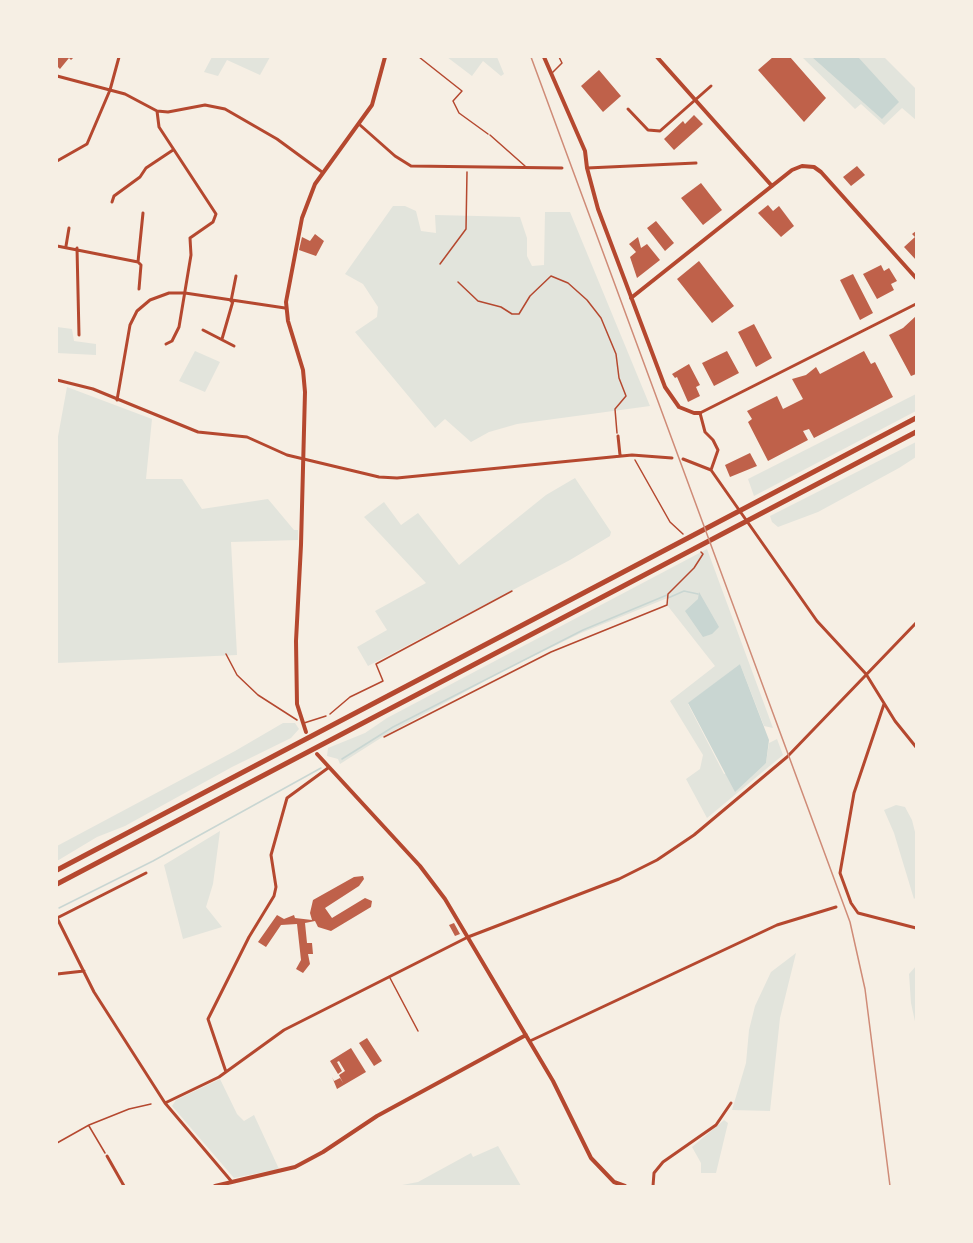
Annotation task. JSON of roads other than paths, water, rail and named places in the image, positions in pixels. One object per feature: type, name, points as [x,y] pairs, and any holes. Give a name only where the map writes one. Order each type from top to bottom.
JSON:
[{"type":"highway","points":[[57,870],[916,418]]},
{"type":"highway","points":[[57,884],[916,432]]},
{"type":"street","points":[[57,161],[87,144],[110,90],[119,57]]},
{"type":"street","points":[[306,732],[297,704],[296,641],[304,459],[303,370],[285,309],[293,255],[302,218],[322,172],[360,125],[377,93],[385,57]]},
{"type":"street","points":[[544,57],[585,151],[586,168],[598,209],[631,298],[671,398],[679,407],[700,413],[916,304]]},
{"type":"street","points":[[657,57],[772,186]]},
{"type":"street","points":[[57,76],[125,94],[157,111],[168,112],[200,105],[225,109],[269,134],[322,172]]},
{"type":"street","points":[[628,109],[648,130],[660,131],[711,86]]},
{"type":"street","points":[[157,111],[157,124],[216,214],[213,222],[191,236],[189,246],[191,255],[179,327],[172,341],[166,344]]},
{"type":"street","points":[[360,125],[394,156],[411,166],[562,168]]},
{"type":"street","points":[[112,202],[116,193],[140,177],[146,168],[174,150]]},
{"type":"street","points":[[586,168],[696,163]]},
{"type":"street","points":[[631,298],[792,170],[802,166],[814,167],[821,172],[916,278]]},
{"type":"street","points":[[140,289],[141,265],[138,262],[143,213]]},
{"type":"street","points":[[66,246],[69,228]]},
{"type":"street","points":[[57,246],[77,248],[138,262]]},
{"type":"street","points":[[77,248],[79,335]]},
{"type":"street","points":[[222,339],[236,276]]},
{"type":"street","points":[[117,400],[130,327],[137,311],[150,300],[161,295],[185,293],[285,309]]},
{"type":"street","points":[[203,330],[234,346]]},
{"type":"street","points":[[57,380],[81,385],[198,432],[247,437],[278,452],[368,475],[397,478],[632,455],[672,459]]},
{"type":"street","points":[[700,413],[705,432],[713,440],[718,450],[711,470]]},
{"type":"street","points":[[618,436],[620,456]]},
{"type":"street","points":[[683,459],[711,470],[817,621],[866,674],[884,704],[916,747]]},
{"type":"street","points":[[165,1103],[226,1072],[284,1030],[468,937],[619,879],[657,860],[694,835],[787,757],[916,623]]},
{"type":"street","points":[[884,704],[854,793],[840,873],[851,903],[858,913],[916,928]]},
{"type":"street","points":[[317,754],[431,879],[553,1081],[591,1158],[614,1182],[625,1186]]},
{"type":"street","points":[[226,1072],[208,1019],[249,937],[274,896],[276,887],[271,855],[287,798],[328,768]]},
{"type":"street","points":[[146,873],[57,918],[94,992],[165,1103],[235,1184]]},
{"type":"street","points":[[530,1041],[777,925],[836,907]]},
{"type":"street","points":[[57,974],[84,971]]},
{"type":"street","points":[[215,1186],[235,1184],[295,1167],[324,1152],[377,1116],[526,1035]]},
{"type":"street","points":[[653,1186],[654,1173],[663,1162],[716,1125],[731,1103]]},
{"type":"street","points":[[107,1156],[124,1186]]},
{"type":"lane","points":[[550,74],[562,63],[559,57]]},
{"type":"lane","points":[[490,135],[527,168]]},
{"type":"lane","points":[[303,723],[326,716]]},
{"type":"lane","points":[[390,978],[418,1031]]},
{"type":"waterway","points":[[342,759],[393,727],[583,630],[667,595],[668,598],[684,591],[698,594]]},
{"type":"waterway","points":[[59,908],[153,861],[321,768]]},
{"type":"railway","points":[[531,57],[850,922],[865,989],[890,1186]]}]
